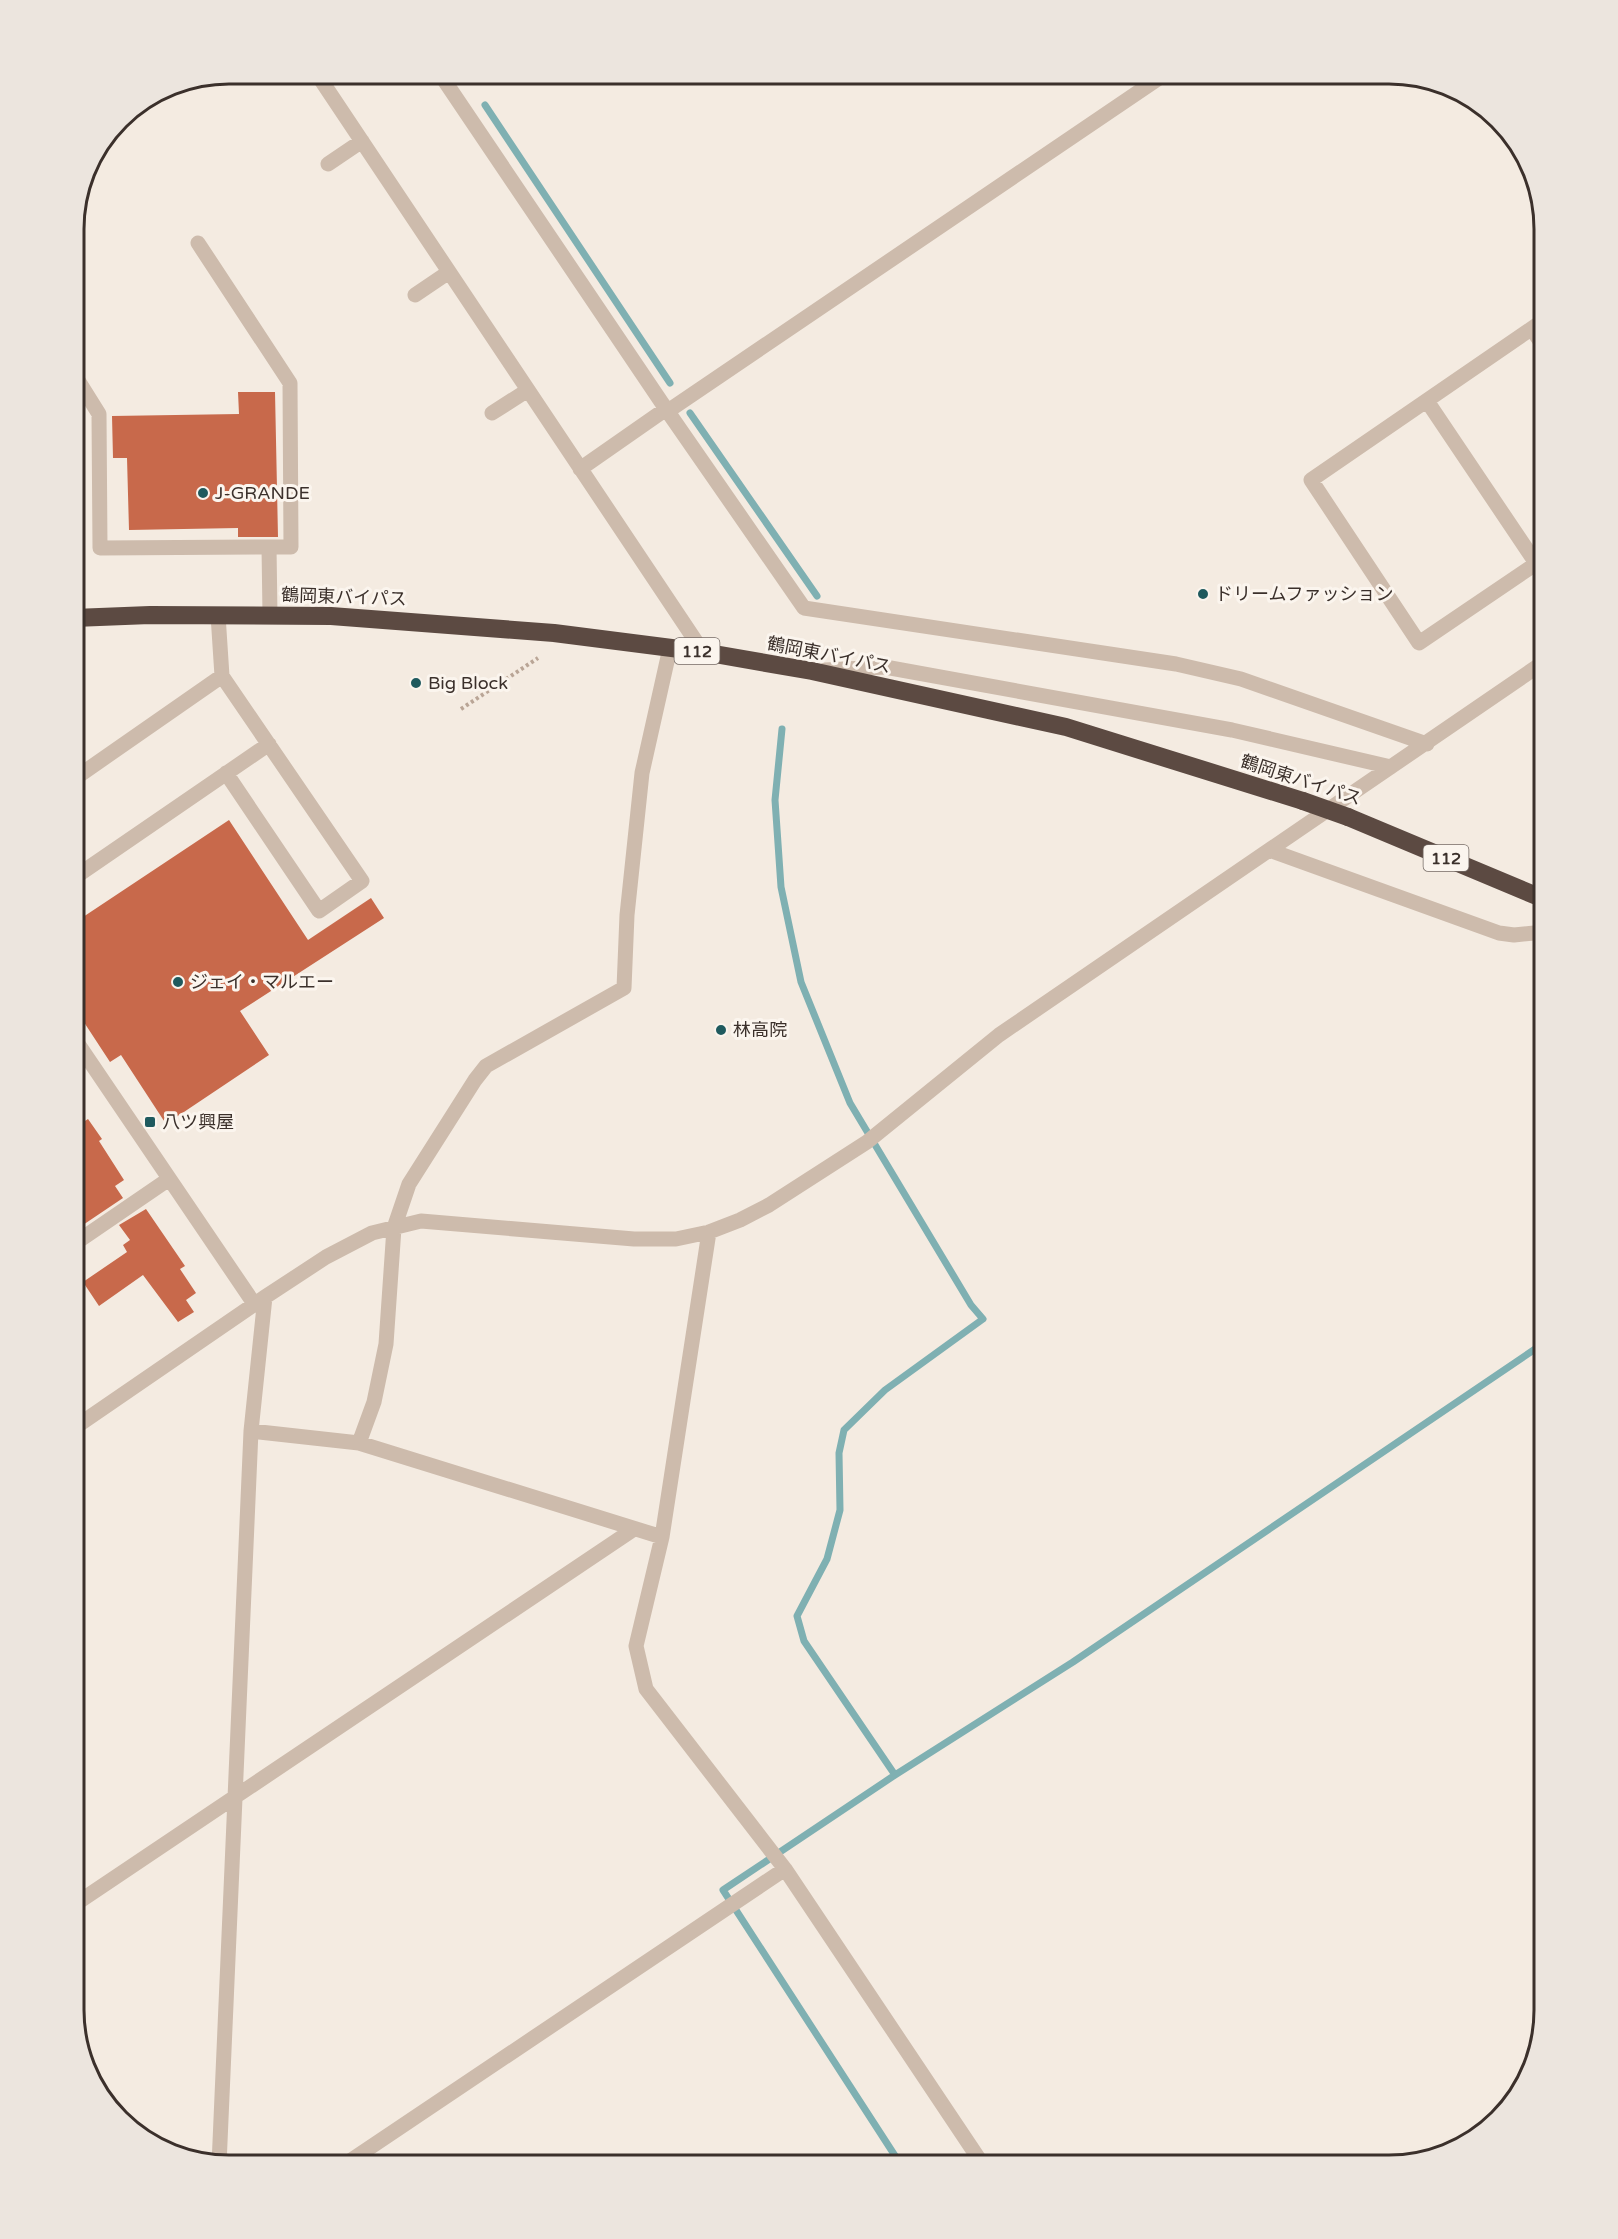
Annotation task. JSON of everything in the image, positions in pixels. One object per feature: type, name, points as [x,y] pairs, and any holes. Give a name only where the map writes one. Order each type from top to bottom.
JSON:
[{"type":"highway","name":"鶴岡東バイパス","points":[[84,618],[218,615],[331,616],[453,624],[554,633],[703,652],[812,671],[1066,727],[1348,817],[1534,894]]},
{"type":"street","points":[[324,84],[703,652]]},
{"type":"street","points":[[447,84],[804,608],[1176,664],[1241,679],[1427,744]]},
{"type":"street","points":[[580,469],[1150,84]]},
{"type":"street","points":[[328,164],[362,141]]},
{"type":"street","points":[[84,390],[99,414],[100,548],[291,547],[290,382],[198,243]]},
{"type":"street","points":[[415,296],[449,272]]},
{"type":"street","points":[[1534,327],[1311,480],[1419,643],[1534,573]]},
{"type":"street","points":[[492,413],[528,390]]},
{"type":"street","points":[[1427,400],[1534,559]]},
{"type":"street","points":[[269,547],[270,615]]},
{"type":"street","points":[[218,615],[222,676],[362,881],[319,911],[225,773]]},
{"type":"street","points":[[359,1443],[374,1402],[386,1344],[394,1227],[409,1184],[486,1066],[624,988],[627,915],[642,773],[670,648]]},
{"type":"street","points":[[812,671],[885,667],[1232,730],[1391,767]]},
{"type":"street","points":[[84,1421],[260,1301],[372,1233],[421,1221],[634,1239],[676,1239],[709,1232],[769,1205],[867,1142],[999,1035],[1534,670]]},
{"type":"street","points":[[84,772],[222,676]]},
{"type":"street","points":[[84,871],[269,744]]},
{"type":"street","points":[[1269,850],[1499,933],[1514,935],[1534,933]]},
{"type":"street","points":[[84,1053],[170,1179],[260,1301],[251,1431],[219,2155]]},
{"type":"street","points":[[84,1237],[170,1179]]},
{"type":"street","points":[[709,1232],[662,1537],[636,1646],[646,1689],[785,1869],[976,2155]]},
{"type":"street","points":[[251,1431],[359,1443],[662,1537]]},
{"type":"street","points":[[84,1898],[634,1529]]},
{"type":"street","points":[[359,2155],[785,1869]]},
{"type":"path","points":[[461,709],[538,658]]},
{"type":"building","name":"J-GRANDE","points":[[238,392],[275,392],[278,537],[238,537],[238,528],[129,530],[127,458],[113,458],[112,416],[239,414]]},
{"type":"building","name":"ジェイ・マルエー","points":[[229,820],[308,940],[371,898],[384,918],[240,1011],[269,1055],[166,1124],[121,1055],[110,1062],[84,1022],[84,916]]},
{"type":"building","points":[[88,1119],[102,1139],[99,1141],[124,1180],[115,1186],[123,1198],[84,1224],[84,1122]]},
{"type":"building","points":[[146,1209],[185,1266],[180,1269],[196,1293],[186,1300],[194,1312],[178,1322],[143,1275],[99,1306],[84,1281],[127,1252],[123,1245],[130,1240],[119,1225]]},
{"type":"waterway","points":[[485,105],[670,383]]},
{"type":"waterway","points":[[690,413],[817,596]]},
{"type":"waterway","points":[[782,729],[775,800],[781,887],[801,982],[850,1103],[971,1305],[983,1319],[885,1390],[844,1430],[839,1453],[840,1510],[827,1559],[797,1616],[804,1641],[895,1775]]},
{"type":"waterway","points":[[895,2155],[723,1890],[895,1775],[1073,1662],[1534,1350]]},
{"type":"place","name":"J-GRANDE","points":[[203,493]]},
{"type":"place","name":"ドリームファッション","points":[[1203,594]]},
{"type":"place","name":"Big Block","points":[[416,683]]},
{"type":"place","name":"ジェイ・マルエー","points":[[178,982]]},
{"type":"place","name":"林高院","points":[[721,1030]]},
{"type":"place","name":"八ツ興屋","points":[[150,1122]]}]
